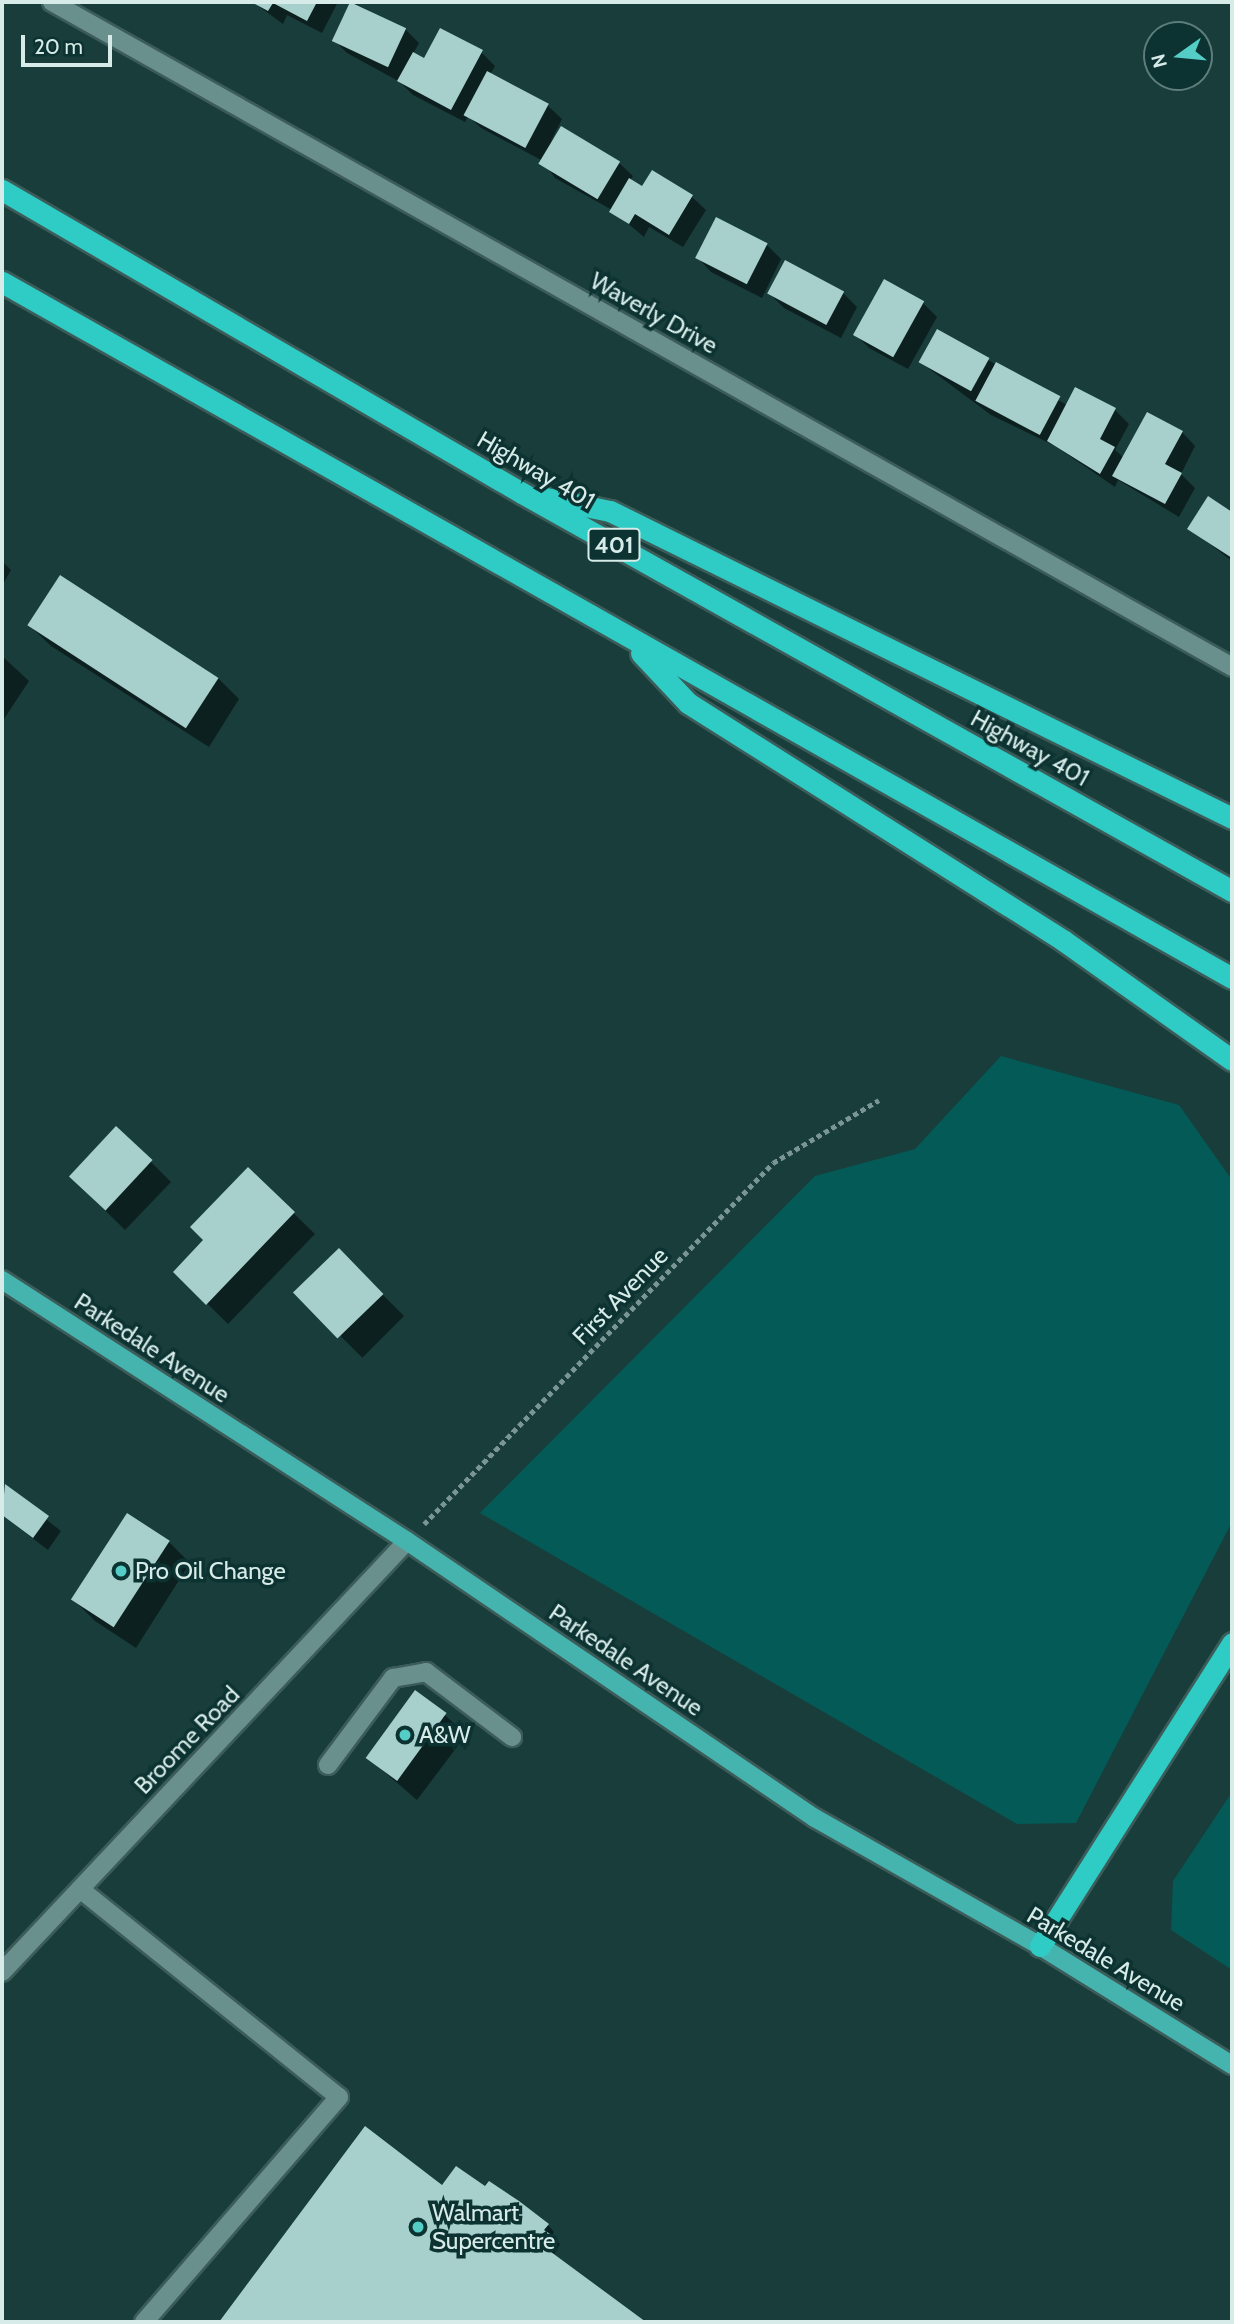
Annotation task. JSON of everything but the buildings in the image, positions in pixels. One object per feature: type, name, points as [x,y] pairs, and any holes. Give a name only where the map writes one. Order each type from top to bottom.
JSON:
[{"type":"highway","name":"Highway 401","points":[[2,190],[522,493],[1232,891]]},
{"type":"highway","points":[[2,282],[628,639],[1232,978]]},
{"type":"highway","points":[[522,493],[610,511],[1232,818]]},
{"type":"highway","points":[[628,639],[688,703],[1064,941],[1232,1059]]},
{"type":"highway","points":[[1040,1946],[1232,1643]]},
{"type":"main road","name":"Parkedale Avenue","points":[[2,1280],[407,1541],[815,1818],[1040,1946],[1232,2066]]},
{"type":"street","name":"Waverly Drive","points":[[52,2],[1232,667]]},
{"type":"street","name":"Broome Road","points":[[2,1972],[407,1541]]},
{"type":"street","points":[[328,1765],[393,1678],[426,1672],[512,1737]]},
{"type":"street","points":[[80,1889],[339,2097],[144,2322]]},
{"type":"path","name":"First Avenue","points":[[407,1541],[773,1163],[879,1100]]},
{"type":"shaded area","points":[[1001,1056],[1179,1105],[1232,1180],[1232,1522],[1076,1823],[1017,1824],[480,1513],[815,1176],[915,1149]]},
{"type":"shaded area","points":[[1232,1792],[1232,1970],[1171,1930],[1173,1881]]},
{"type":"place","name":"Pro Oil Change","points":[[121,1571]]},
{"type":"place","name":"A&W","points":[[405,1735]]},
{"type":"place","name":"Walmart Supercentre","points":[[418,2227]]}]
